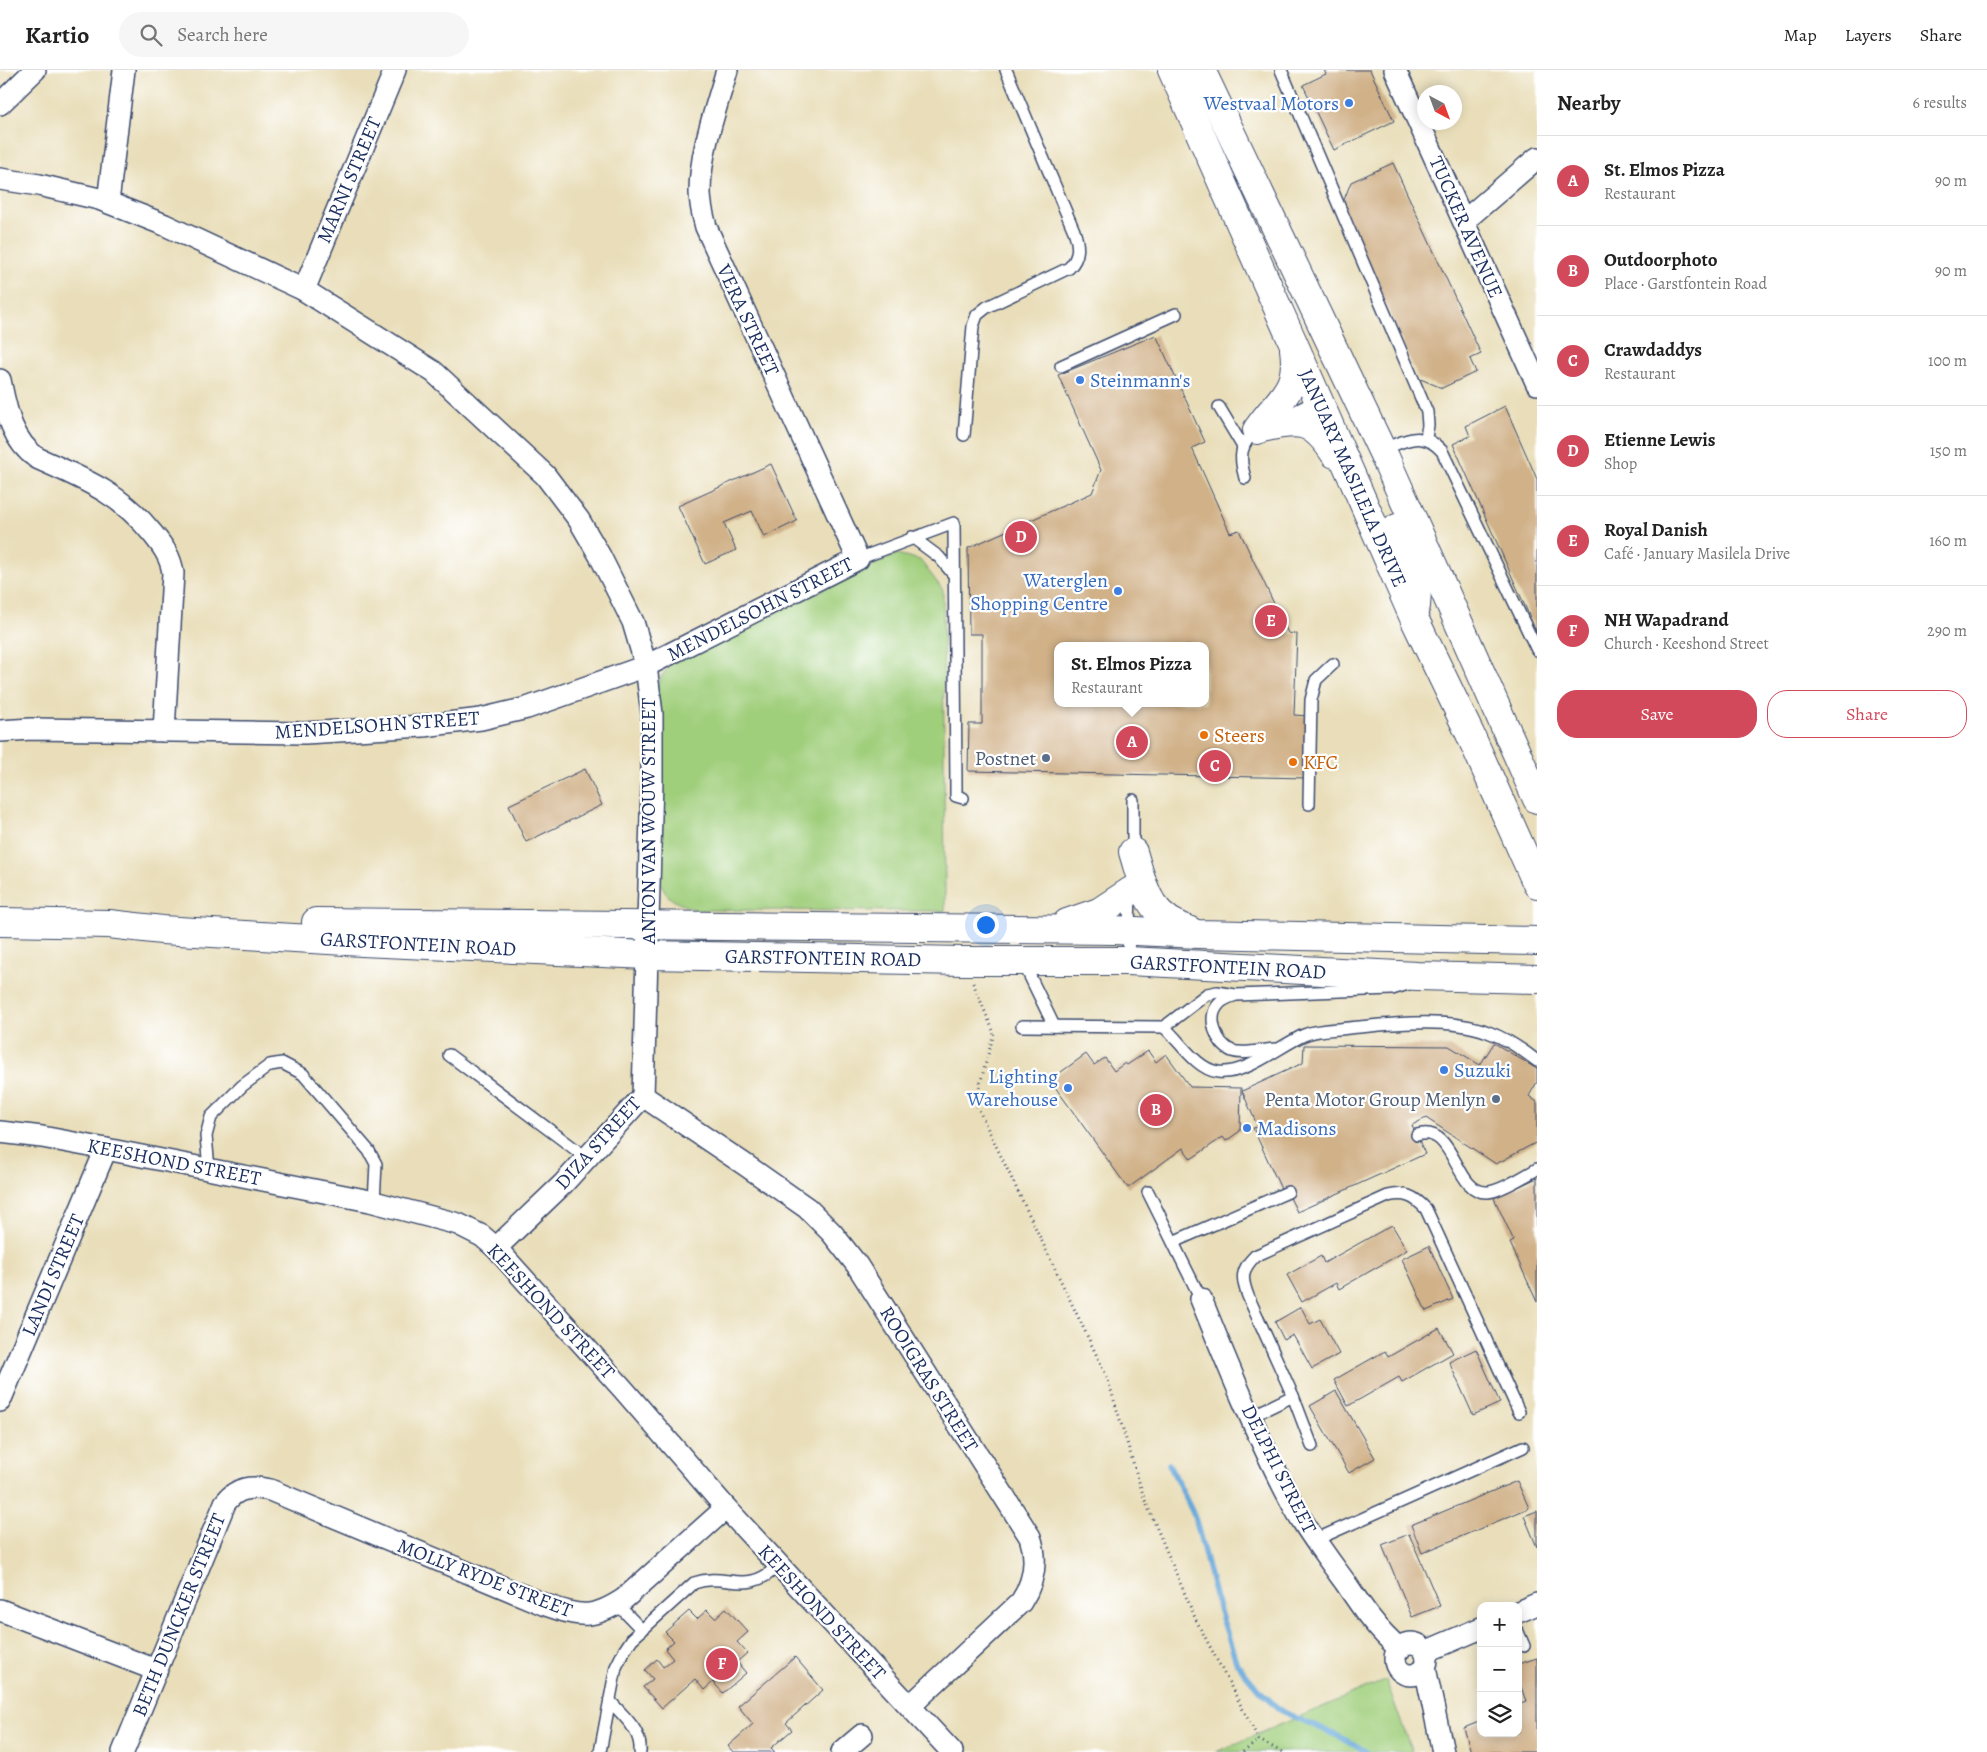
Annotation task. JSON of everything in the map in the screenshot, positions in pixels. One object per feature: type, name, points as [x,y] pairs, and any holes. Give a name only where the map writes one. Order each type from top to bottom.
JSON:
[{"type":"main road","name":"JANUARY MASILELA DRIVE","points":[[1172,70],[1414,618],[1470,734],[1537,884]]},
{"type":"main road","name":"JANUARY MASILELA DRIVE","points":[[1201,70],[1381,450],[1478,663],[1537,799]]},
{"type":"main road","points":[[1316,316],[1326,367],[1325,379],[1318,400]]},
{"type":"main road","points":[[1254,435],[1292,383],[1296,367],[1292,340]]},
{"type":"main road","points":[[1254,435],[1296,422],[1315,430],[1329,445],[1362,498]]},
{"type":"main road","points":[[1381,450],[1372,459],[1371,467],[1416,576],[1418,592],[1414,618]]},
{"type":"main road","points":[[1133,852],[1153,906],[1173,925],[1199,934]]},
{"type":"main road","points":[[1046,930],[1099,912],[1131,891]]},
{"type":"main road","name":"GARSTFONTEIN ROAD","points":[[0,922],[109,924],[162,921],[648,924],[1129,930],[1199,934],[1537,941]]},
{"type":"main road","name":"GARSTFONTEIN ROAD","points":[[109,924],[162,930],[353,942],[647,955],[964,961],[1128,961],[1417,976],[1537,979]]},
{"type":"street","points":[[0,104],[35,70]]},
{"type":"street","points":[[108,202],[124,70]]},
{"type":"street","name":"MARNI STREET","points":[[304,290],[395,70]]},
{"type":"street","name":"VERA STREET","points":[[727,70],[704,158],[700,193],[704,219],[725,269],[858,558]]},
{"type":"street","name":"TUCKER AVENUE","points":[[1395,70],[1537,384]]},
{"type":"street","points":[[1464,221],[1537,158]]},
{"type":"street","name":"ANTON VAN WOUW STREET","points":[[0,180],[72,192],[108,202],[166,225],[304,290],[430,370],[545,475],[579,520],[600,556],[632,622],[646,666],[652,714],[647,955]]},
{"type":"street","points":[[0,380],[9,420],[15,434],[29,452],[37,458],[103,489],[120,500],[150,530],[165,550],[173,573],[164,732]]},
{"type":"street","name":"MENDELSOHN STREET","points":[[0,731],[31,729],[305,733],[463,722],[527,708],[646,666],[858,558]]},
{"type":"street","name":"DIZA STREET","points":[[496,1248],[587,1158],[643,1096],[647,955]]},
{"type":"street","name":"ROOIGRAS STREET","points":[[643,1096],[806,1208],[832,1233],[857,1265],[1030,1537],[1034,1550],[1034,1572],[1021,1602],[910,1706]]},
{"type":"street","name":"KEESHOND STREET","points":[[0,1132],[42,1137],[374,1202],[458,1224],[482,1236],[496,1248],[617,1382],[726,1508],[952,1752]]},
{"type":"street","name":"LANDI STREET","points":[[0,1401],[106,1149]]},
{"type":"street","name":"DELPHI STREET","points":[[1201,1299],[1250,1417],[1292,1504],[1315,1540],[1384,1636],[1400,1649],[1408,1644],[1418,1645],[1419,1665]]},
{"type":"street","name":"MOLLY RYDE STREET","points":[[247,1488],[270,1490],[543,1604],[574,1615],[597,1613],[617,1604],[726,1508]]},
{"type":"street","name":"BETH DUNCKER STREET","points":[[123,1752],[225,1503],[239,1490],[247,1488]]},
{"type":"street","points":[[1522,1610],[1537,1604]]},
{"type":"street","points":[[0,1610],[156,1670]]},
{"type":"street","points":[[1442,1746],[1419,1665],[1477,1630]]},
{"type":"street","points":[[842,1752],[862,1735]]},
{"type":"lane","points":[[964,435],[973,326],[977,315],[986,307],[1069,268],[1076,260],[1078,251],[1078,242],[1074,231],[1006,70]]},
{"type":"lane","points":[[1281,70],[1427,412],[1426,438]]},
{"type":"lane","points":[[1060,366],[1176,314]]},
{"type":"lane","points":[[1245,478],[1240,457],[1254,435],[1318,400]]},
{"type":"lane","points":[[1219,406],[1254,435]]},
{"type":"lane","points":[[1381,450],[1415,438],[1426,438],[1438,446],[1449,462],[1537,650]]},
{"type":"lane","name":"MENDELSOHN STREET","points":[[858,558],[954,523],[954,575]]},
{"type":"lane","points":[[912,538],[925,545],[939,557],[954,575],[956,796],[962,798]]},
{"type":"lane","points":[[1309,804],[1310,700],[1316,680],[1333,664]]},
{"type":"lane","points":[[1128,961],[1133,852],[1133,800]]},
{"type":"lane","points":[[1022,960],[1054,1026]]},
{"type":"lane","points":[[1022,1026],[1164,1026],[1207,994],[1217,992],[1236,995],[1392,989],[1406,986],[1417,976]]},
{"type":"lane","points":[[1236,995],[1223,1000],[1215,1010],[1213,1023],[1219,1040],[1232,1051],[1241,1052],[1279,1048]]},
{"type":"lane","points":[[1164,1026],[1198,1062],[1208,1069],[1218,1072],[1229,1072],[1243,1068],[1305,1035],[1321,1031],[1403,1025],[1445,1024],[1489,1032],[1537,1061]]},
{"type":"lane","points":[[449,1055],[587,1158]]},
{"type":"lane","points":[[209,1169],[206,1136],[211,1117],[242,1086],[270,1065],[282,1063],[303,1074],[369,1151],[376,1164],[374,1202]]},
{"type":"lane","points":[[1416,1135],[1429,1134],[1440,1140],[1454,1157],[1460,1172],[1469,1184],[1480,1192],[1490,1193],[1537,1169]]},
{"type":"lane","points":[[1148,1192],[1201,1299]]},
{"type":"lane","points":[[1173,1242],[1288,1192]]},
{"type":"lane","points":[[1312,1446],[1293,1396],[1248,1296],[1243,1279],[1245,1268],[1256,1256],[1388,1196],[1398,1194],[1411,1196],[1426,1209],[1519,1412]]},
{"type":"lane","points":[[1250,1417],[1293,1396]]},
{"type":"lane","points":[[1315,1540],[1523,1447]]},
{"type":"lane","points":[[600,1752],[616,1667],[632,1639],[694,1583],[701,1581],[756,1581],[768,1576],[779,1565]]},
{"type":"lane","points":[[617,1604],[642,1630]]},
{"type":"lane","points":[[1522,1641],[1524,1646]]},
{"type":"lane","points":[[610,1701],[638,1735],[640,1752]]},
{"type":"path","points":[[964,961],[994,1033],[975,1102],[1106,1377],[1144,1498],[1196,1620],[1259,1740],[1282,1752]]},
{"type":"path","points":[[1243,1752],[1259,1740]]},
{"type":"green space","points":[[897,554],[920,560],[943,590],[945,911],[696,910],[678,903],[664,891],[658,866],[663,726],[656,687],[663,674],[672,663]]},
{"type":"green space","points":[[1386,1680],[1412,1752],[1216,1752]]},
{"type":"building","name":"Westvaal Motors","points":[[1324,70],[1370,70],[1394,121],[1334,150],[1303,85],[1326,74]]},
{"type":"building","points":[[1393,163],[1481,354],[1470,359],[1476,372],[1442,388],[1418,378],[1342,205],[1351,182]]},
{"type":"building","name":"Waterglen Shopping Centre","points":[[1156,335],[1205,442],[1192,448],[1230,533],[1239,530],[1288,633],[1297,634],[1294,715],[1309,716],[1308,778],[968,771],[969,724],[982,724],[982,634],[969,634],[968,548],[1092,493],[1101,470],[1058,375]]},
{"type":"building","points":[[1505,406],[1537,479],[1537,633],[1453,444],[1470,436],[1466,426]]},
{"type":"building","points":[[771,464],[797,521],[764,537],[752,511],[724,523],[736,550],[705,564],[678,506]]},
{"type":"building","points":[[585,769],[602,805],[526,842],[509,805]]},
{"type":"building","points":[[1494,1043],[1537,1069],[1537,1082],[1529,1096],[1537,1102],[1537,1142],[1496,1164],[1426,1118],[1412,1125],[1425,1154],[1297,1212],[1285,1187],[1281,1189],[1253,1128],[1258,1127],[1242,1091],[1303,1063],[1304,1045],[1449,1046],[1480,1065]]},
{"type":"building","points":[[1148,1051],[1156,1062],[1166,1054],[1190,1087],[1241,1088],[1240,1131],[1226,1141],[1223,1137],[1191,1159],[1183,1148],[1128,1188],[1050,1080],[1086,1054],[1094,1065],[1105,1058],[1114,1071]]},
{"type":"building","points":[[1537,1178],[1537,1302],[1510,1243],[1514,1241],[1494,1198]]},
{"type":"building","points":[[1392,1225],[1407,1250],[1339,1289],[1336,1283],[1302,1302],[1287,1275],[1321,1256],[1324,1263]]},
{"type":"building","points":[[1429,1246],[1453,1299],[1426,1311],[1402,1259]]},
{"type":"building","points":[[1301,1307],[1310,1324],[1320,1319],[1339,1354],[1312,1369],[1293,1335],[1284,1340],[1275,1322]]},
{"type":"building","points":[[1439,1328],[1453,1353],[1402,1382],[1399,1377],[1348,1406],[1334,1380],[1385,1351],[1388,1357]]},
{"type":"building","points":[[1476,1349],[1500,1403],[1473,1415],[1449,1362]]},
{"type":"building","points":[[1336,1391],[1375,1458],[1349,1473],[1310,1406]]},
{"type":"building","points":[[1517,1481],[1529,1508],[1422,1553],[1411,1525]]},
{"type":"building","points":[[1537,1511],[1537,1547],[1524,1516]]},
{"type":"building","points":[[1409,1534],[1440,1606],[1412,1617],[1382,1545]]},
{"type":"building","points":[[726,1608],[748,1632],[737,1642],[747,1653],[737,1662],[746,1673],[723,1693],[713,1682],[704,1690],[695,1679],[662,1708],[643,1687],[653,1679],[645,1670],[657,1659],[663,1667],[673,1659],[665,1649],[674,1641],[665,1632],[689,1611],[697,1619],[707,1610],[715,1618]]},
{"type":"building","points":[[795,1657],[823,1690],[786,1723],[792,1730],[771,1748],[775,1752],[733,1752],[728,1746],[753,1724],[738,1706]]},
{"type":"building","points":[[1537,1658],[1537,1752],[1471,1752],[1464,1728],[1477,1723],[1477,1737],[1522,1737],[1522,1704],[1526,1702],[1522,1690],[1522,1663]]},
{"type":"waterway","points":[[1169,1464],[1195,1517],[1216,1599],[1237,1664],[1259,1690],[1281,1711],[1347,1740],[1367,1752]]},
{"type":"place","name":"Westvaal Motors","points":[[1349,103]]},
{"type":"place","name":"Steinmann's","points":[[1080,380]]},
{"type":"place","name":"Etienne Lewis","points":[[1021,537]]},
{"type":"place","name":"Waterglen Shopping Centre","points":[[1118,591]]},
{"type":"place","name":"Royal Danish","points":[[1271,621]]},
{"type":"place","name":"Steers","points":[[1204,735]]},
{"type":"place","name":"St. Elmos Pizza","points":[[1132,742]]},
{"type":"place","name":"Postnet","points":[[1046,758]]},
{"type":"place","name":"KFC","points":[[1293,762]]},
{"type":"place","name":"Crawdaddys","points":[[1215,766]]},
{"type":"place","name":"Suzuki","points":[[1444,1070]]},
{"type":"place","name":"Lighting Warehouse","points":[[1068,1088]]},
{"type":"place","name":"Penta Motor Group Menlyn","points":[[1496,1099]]},
{"type":"place","name":"Outdoorphoto","points":[[1156,1110]]},
{"type":"place","name":"Madisons","points":[[1247,1128]]},
{"type":"place","name":"NH Wapadrand","points":[[722,1664]]}]
